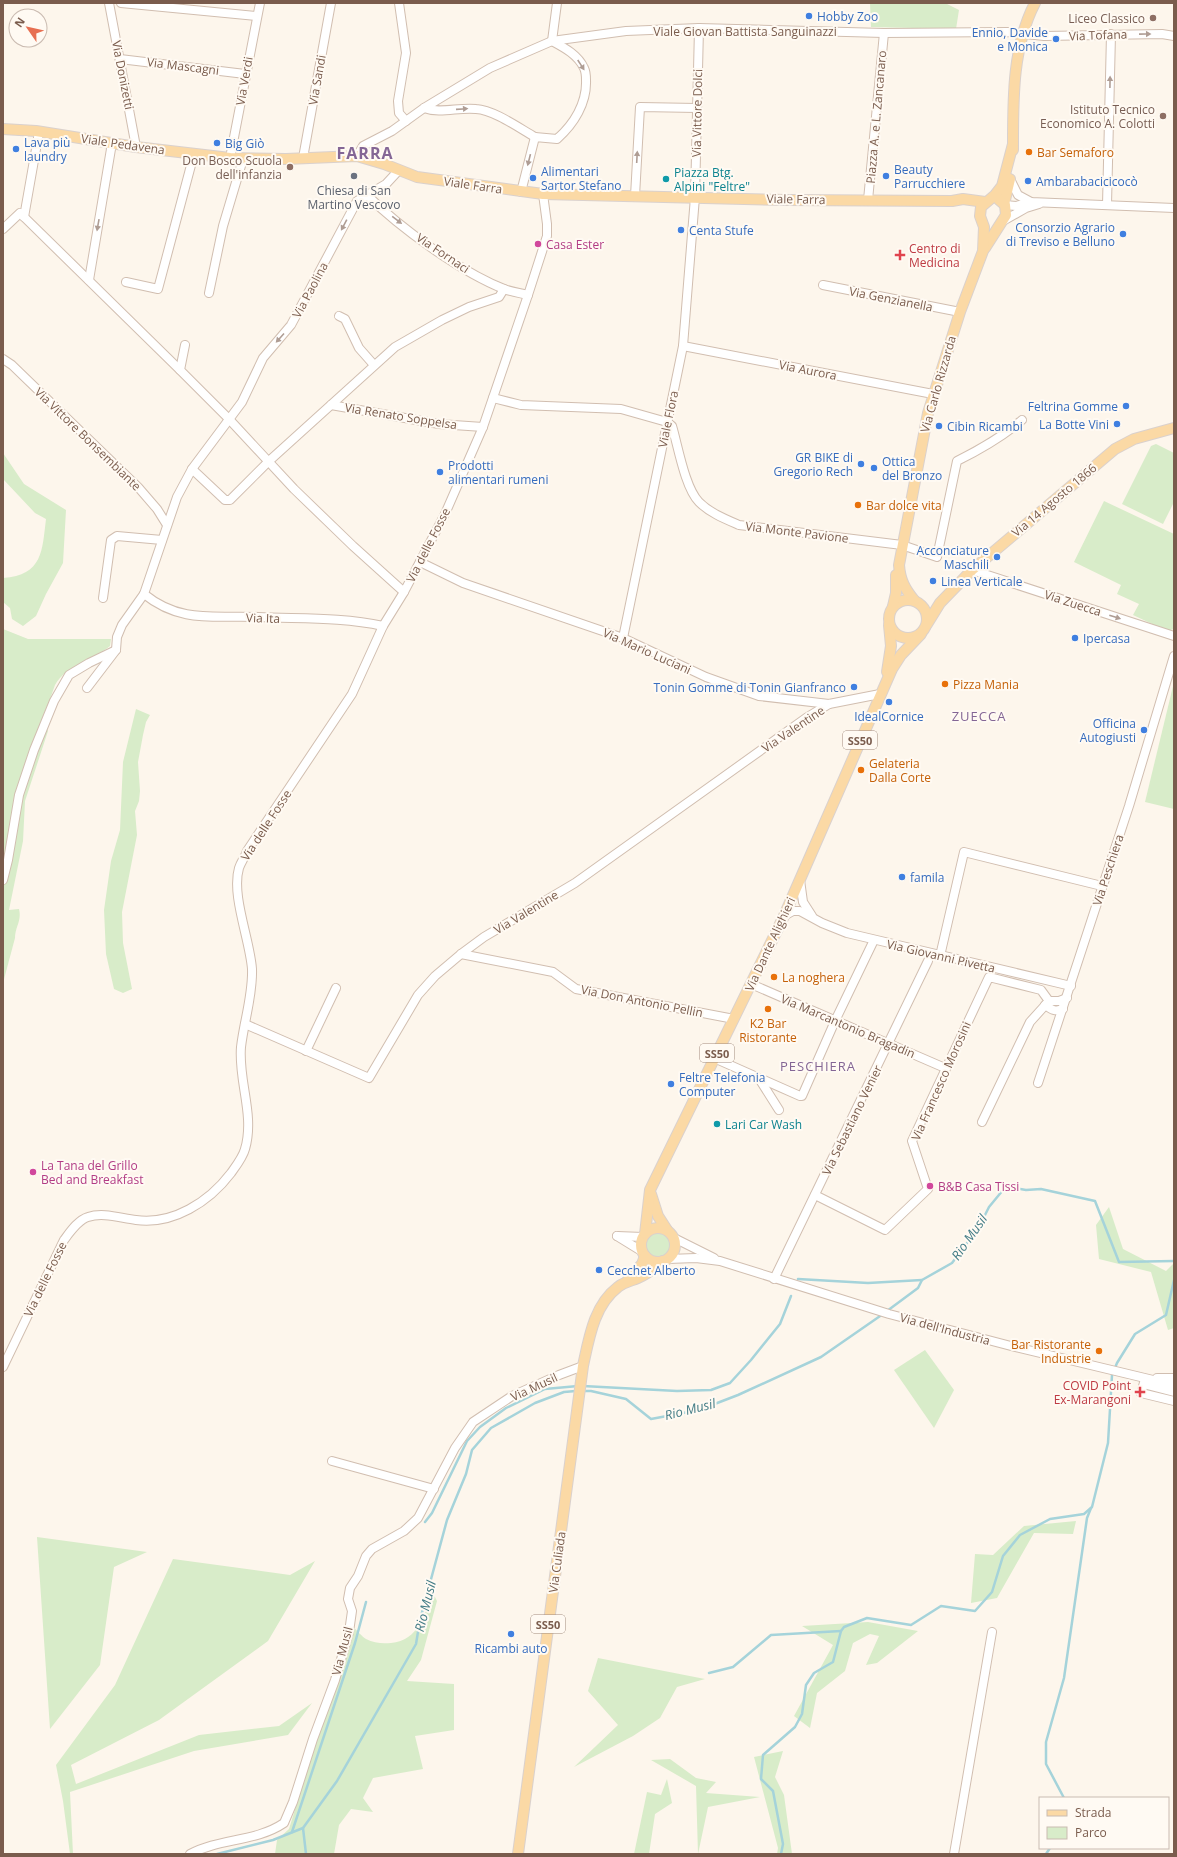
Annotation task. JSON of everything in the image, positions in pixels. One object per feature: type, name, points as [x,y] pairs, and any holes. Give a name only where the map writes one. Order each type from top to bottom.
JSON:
[{"type":"main road","name":"Via Carlo Rizzarda","points":[[893,606],[896,593],[896,572],[933,394],[960,312],[983,251],[1002,222],[1007,211],[1004,204],[1013,161],[1017,60],[1022,35],[1035,3]]},
{"type":"main road","name":"Viale Pedavena","points":[[3,129],[39,132],[136,147],[243,159],[357,156]]},
{"type":"main road","name":"Via Carlo Rizzarda","points":[[983,251],[984,227],[981,218],[981,207],[986,201],[995,195],[1002,186],[1013,144]]},
{"type":"main road","name":"Viale Farra","points":[[357,156],[384,164],[417,177],[543,194],[868,200],[963,199],[986,201]]},
{"type":"main road","points":[[986,201],[996,199],[1004,204]]},
{"type":"main road","name":"Viale Farra","points":[[952,200],[966,205],[981,218]]},
{"type":"main road","points":[[981,218],[989,225],[997,225],[1002,222]]},
{"type":"main road","name":"Via 14 Agosto 1866","points":[[927,624],[937,607],[947,595],[972,570],[1115,449],[1134,439],[1174,428]]},
{"type":"main road","name":"Via Carlo Rizzarda","points":[[900,557],[901,579],[916,601]]},
{"type":"main road","name":"Via 14 Agosto 1866","points":[[916,601],[935,601],[947,595]]},
{"type":"main road","points":[[905,600],[916,601],[926,611],[927,624],[921,634],[909,638],[898,635],[890,625],[889,619],[893,606],[905,600]]},
{"type":"main road","name":"Via Dante Alighieri","points":[[880,694],[890,656],[889,619]]},
{"type":"main road","name":"Via Dante Alighieri","points":[[644,1236],[648,1221],[650,1190],[784,916],[880,694],[896,662],[921,634]]},
{"type":"main road","points":[[644,1254],[654,1261],[665,1260],[674,1252],[675,1247],[670,1234],[658,1216],[650,1190]]},
{"type":"main road","points":[[644,1236],[655,1228],[670,1234]]},
{"type":"main road","name":"SS50","points":[[644,1236],[641,1243],[644,1254]]},
{"type":"main road","name":"Via Culiada","points":[[518,1854],[583,1371],[591,1329],[609,1296],[637,1271],[644,1254]]},
{"type":"main road","name":"Via Culiada","points":[[625,1283],[645,1274],[665,1260]]},
{"type":"street","name":"Via Donizetti","points":[[109,3],[136,147]]},
{"type":"street","points":[[121,3],[257,16]]},
{"type":"street","name":"Via Verdi","points":[[230,158],[245,74],[260,3]]},
{"type":"street","name":"Via Sandi","points":[[303,158],[331,3]]},
{"type":"street","points":[[398,3],[406,53],[398,101],[399,113],[406,121]]},
{"type":"street","points":[[424,108],[436,110],[478,109],[492,114],[535,137],[557,139],[563,134],[582,106],[586,88],[585,69],[572,52],[552,41],[557,3]]},
{"type":"street","name":"Viale Giovan Battista Sanguinazzi","points":[[357,156],[363,146],[392,131],[424,108],[490,68],[552,41],[626,31],[699,28],[884,33],[956,31],[1008,32],[1022,35]]},
{"type":"street","name":"Via Vittore Dolci","points":[[695,197],[699,28]]},
{"type":"street","name":"Piazza A. e L. Zancanaro","points":[[868,200],[884,33]]},
{"type":"street","points":[[1107,205],[1111,34]]},
{"type":"street","name":"Via Tofana","points":[[1022,35],[1058,36],[1162,34],[1174,36]]},
{"type":"street","name":"Via Mascagni","points":[[120,59],[245,74]]},
{"type":"street","points":[[634,196],[640,107],[697,108]]},
{"type":"street","points":[[24,217],[39,132]]},
{"type":"street","points":[[521,192],[535,137]]},
{"type":"street","points":[[89,280],[112,143]]},
{"type":"street","points":[[126,282],[158,289],[194,154]]},
{"type":"street","points":[[208,294],[223,226],[243,159]]},
{"type":"street","name":"Via Paolina","points":[[87,688],[116,650],[117,637],[122,625],[145,595],[177,496],[192,470],[228,418],[242,402],[263,358],[291,325],[299,312],[357,201],[386,184],[399,170]]},
{"type":"street","points":[[1010,179],[1018,195],[1031,202]]},
{"type":"street","name":"Via delle Fosse","points":[[3,1367],[64,1240],[75,1227],[86,1218],[100,1215],[139,1221],[161,1220],[183,1214],[211,1195],[231,1173],[245,1150],[249,1120],[241,1071],[241,1048],[252,969],[237,885],[240,867],[247,851],[352,694],[383,626],[404,592],[445,514],[482,427],[528,295],[546,236],[547,224],[543,194]]},
{"type":"street","name":"Via Fornaci","points":[[367,195],[378,206],[438,252],[474,274],[504,289],[528,295]]},
{"type":"street","name":"Viale Flora","points":[[623,638],[684,346],[695,197]]},
{"type":"street","points":[[1004,204],[1016,206],[1031,202],[1174,208]]},
{"type":"street","points":[[1002,222],[1026,208],[1042,203]]},
{"type":"street","points":[[3,229],[20,213],[228,418],[294,489],[353,546],[404,592]]},
{"type":"street","name":"Via Genzianella","points":[[823,285],[960,312]]},
{"type":"street","points":[[331,405],[395,347],[435,324],[469,307],[499,297],[504,289]]},
{"type":"street","points":[[340,316],[345,319],[359,348],[374,365]]},
{"type":"street","points":[[180,370],[185,345]]},
{"type":"street","name":"Via Aurora","points":[[684,346],[933,394]]},
{"type":"street","name":"Via Vittore Bonsembiante","points":[[3,359],[12,365],[138,487],[157,509],[167,525]]},
{"type":"street","points":[[492,398],[522,405],[621,409],[667,422]]},
{"type":"street","name":"Via Renato Soppelsa","points":[[192,470],[225,500],[230,500],[269,461],[331,405],[439,424],[482,427]]},
{"type":"street","points":[[902,545],[937,558],[957,461],[991,444],[1022,420]]},
{"type":"street","name":"Via Monte Pavione","points":[[667,422],[672,426],[690,490],[699,502],[717,516],[739,525],[902,545]]},
{"type":"street","points":[[103,598],[111,540],[117,536],[162,540]]},
{"type":"street","name":"Via Mario Luciani","points":[[420,562],[463,583],[623,638],[706,677],[759,696],[829,704],[880,694]]},
{"type":"street","name":"Via Zuecca","points":[[972,570],[1174,636]]},
{"type":"street","name":"Via Ita","points":[[145,595],[168,608],[197,617],[344,620],[383,626]]},
{"type":"street","points":[[3,880],[8,860],[19,795],[34,750],[54,701],[69,675],[89,663],[116,650]]},
{"type":"street","name":"Via Peschiera","points":[[1038,1083],[1129,806],[1174,656]]},
{"type":"street","name":"Via Valentine","points":[[245,1024],[369,1078],[418,995],[435,976],[461,954],[484,937],[575,883],[806,718],[829,704]]},
{"type":"street","points":[[940,956],[964,852],[1102,886]]},
{"type":"street","points":[[798,883],[796,898],[803,912]]},
{"type":"street","points":[[798,883],[803,902],[813,918]]},
{"type":"street","points":[[784,916],[793,911],[803,912]]},
{"type":"street","name":"Via Giovanni Pivetta","points":[[803,912],[838,931],[1071,986]]},
{"type":"street","points":[[714,1058],[802,1096],[835,1021],[874,940]]},
{"type":"street","name":"Via Don Antonio Pellin","points":[[461,954],[553,972],[576,989],[734,1018]]},
{"type":"street","name":"Via Sebastiano Venier","points":[[774,1278],[928,961]]},
{"type":"street","name":"Via Francesco Morosini","points":[[815,1195],[885,1230],[928,1189],[912,1141],[989,977],[1041,990],[1047,1003]]},
{"type":"street","name":"Via Marcantonio Bragadin","points":[[751,984],[945,1068]]},
{"type":"street","points":[[306,1051],[336,988]]},
{"type":"street","points":[[982,1122],[1030,1022],[1047,1003],[1067,998]]},
{"type":"street","points":[[1047,1003],[1052,1010],[1057,1012],[1063,1009]]},
{"type":"street","points":[[760,1079],[780,1110]]},
{"type":"street","name":"Via dell'Industria","points":[[670,1234],[720,1261]]},
{"type":"street","points":[[644,1236],[617,1236],[644,1254]]},
{"type":"street","name":"Via dell'Industria","points":[[665,1260],[696,1258],[720,1261],[889,1314],[1124,1374],[1144,1382],[1174,1385]]},
{"type":"street","name":"Via Musil","points":[[190,1854],[202,1848],[257,1836],[284,1824],[293,1802],[349,1632],[352,1611],[348,1599],[350,1588],[358,1576],[366,1556],[372,1549],[404,1531],[418,1518],[455,1448],[473,1422],[512,1396],[558,1375],[583,1371]]},
{"type":"street","points":[[1144,1382],[1174,1378]]},
{"type":"street","points":[[1144,1382],[1174,1392]]},
{"type":"street","points":[[1144,1382],[1142,1393],[1174,1401]]},
{"type":"street","points":[[332,1461],[434,1489]]},
{"type":"street","points":[[954,1854],[992,1632]]},
{"type":"green space","points":[[870,3],[945,3],[959,10],[956,29],[871,27]]},
{"type":"green space","points":[[1156,444],[1174,453],[1174,502],[1163,524],[1122,504],[1151,446]]},
{"type":"green space","points":[[3,453],[24,484],[66,510],[63,563],[36,616],[23,626],[12,619],[10,608],[3,602],[3,578],[16,576],[26,572],[33,566],[41,551],[46,519],[35,513],[3,479]]},
{"type":"green space","points":[[1104,501],[1174,534],[1174,629],[1167,631],[1133,615],[1139,604],[1117,594],[1121,585],[1074,562]]},
{"type":"green space","points":[[3,629],[28,639],[111,639],[110,646],[73,667],[60,678],[55,685],[34,744],[3,875]]},
{"type":"green space","points":[[1174,682],[1174,809],[1145,802]]},
{"type":"green space","points":[[136,709],[150,715],[146,722],[138,762],[140,791],[139,801],[135,811],[137,835],[122,912],[123,943],[132,989],[123,993],[114,989],[106,954],[104,910],[111,861],[120,830],[123,762]]},
{"type":"green space","points":[[44,723],[48,731],[25,801],[23,841],[9,910],[19,909],[20,917],[3,983],[3,885],[19,802]]},
{"type":"green space","points":[[1109,1207],[1123,1249],[1166,1271],[1174,1263],[1174,1328],[1168,1330],[1151,1272],[1099,1259],[1096,1225]]},
{"type":"green space","points":[[658,1229],[667,1232],[671,1236],[674,1245],[671,1254],[667,1258],[658,1261],[649,1258],[645,1254],[642,1245],[645,1236],[649,1232]]},
{"type":"green space","points":[[925,1350],[954,1390],[934,1428],[894,1370]]},
{"type":"green space","points":[[1076,1521],[1073,1534],[1034,1533],[997,1598],[971,1603],[975,1554],[993,1555],[1024,1526]]},
{"type":"green space","points":[[37,1537],[147,1552],[114,1567],[100,1665],[50,1729]]},
{"type":"green space","points":[[173,1559],[290,1575],[315,1561],[268,1641],[159,1720],[71,1765],[76,1784],[199,1735],[279,1726],[312,1703],[288,1735],[194,1751],[70,1792],[73,1854],[70,1854],[63,1801],[56,1765],[115,1685]]},
{"type":"green space","points":[[432,1591],[437,1601],[421,1660],[407,1681],[454,1684],[454,1730],[415,1736],[423,1769],[373,1778],[363,1798],[373,1812],[351,1809],[339,1825],[334,1854],[275,1854],[277,1840],[289,1829],[352,1626],[364,1638],[378,1643],[401,1641],[414,1632],[419,1625],[427,1609]]},
{"type":"green space","points":[[868,1622],[918,1631],[877,1663],[866,1665],[879,1636],[870,1634],[853,1643],[845,1671],[817,1693],[810,1728],[794,1716],[833,1645],[802,1626]]},
{"type":"green space","points":[[598,1658],[705,1679],[677,1687],[660,1718],[633,1736],[574,1767],[618,1725],[588,1691]]},
{"type":"green space","points":[[783,1751],[775,1777],[784,1795],[792,1854],[777,1854],[778,1848],[754,1757]]},
{"type":"green space","points":[[670,1759],[696,1778],[716,1782],[706,1793],[760,1797],[708,1807],[698,1854],[696,1786],[651,1760]]},
{"type":"green space","points":[[667,1779],[672,1803],[655,1814],[649,1854],[634,1854],[647,1792],[661,1795]]},
{"type":"waterway","name":"Rio Musil","points":[[887,1311],[918,1288],[922,1280],[952,1263],[979,1227],[989,1207],[1003,1190],[1009,1187],[1026,1190],[1041,1189],[1095,1201],[1119,1262],[1174,1261]]},
{"type":"waterway","points":[[798,1279],[868,1283],[922,1280]]},
{"type":"waterway","points":[[781,1854],[783,1844],[773,1791],[761,1779],[763,1755],[795,1727],[802,1714],[806,1685],[814,1673],[833,1662],[841,1631],[844,1627],[867,1618],[911,1625],[941,1606],[975,1611],[992,1592],[1003,1556],[1020,1535],[1050,1519],[1084,1514],[1092,1507],[1108,1443],[1112,1375],[1117,1363],[1135,1334],[1166,1315],[1174,1280]]},
{"type":"waterway","points":[[583,1386],[677,1391],[711,1390],[730,1383],[780,1324],[791,1296]]},
{"type":"waterway","name":"Rio Musil","points":[[581,1391],[591,1391],[626,1399],[651,1419],[699,1410],[738,1395],[821,1357],[883,1314]]},
{"type":"waterway","points":[[425,1522],[432,1513],[467,1441],[480,1427],[506,1408],[545,1389],[578,1386]]},
{"type":"waterway","name":"Rio Musil","points":[[217,1854],[273,1840],[303,1828],[337,1781],[416,1644],[420,1620],[447,1520],[466,1474],[472,1450],[491,1428],[535,1403],[564,1392],[576,1391]]},
{"type":"waterway","points":[[1063,1797],[1046,1764],[1046,1742],[1064,1678],[1087,1518],[1091,1508]]},
{"type":"waterway","points":[[292,1832],[355,1643],[366,1602]]},
{"type":"waterway","points":[[709,1673],[733,1667],[771,1635],[841,1631]]},
{"type":"waterway","points":[[303,1828],[306,1854]]},
{"type":"waterway","points":[[1046,1854],[1049,1849]]},
{"type":"place","name":"Hobby Zoo","points":[[809,16]]},
{"type":"place","name":"Liceo Classico","points":[[1153,18]]},
{"type":"place","name":"Ennio, Davide e Monica","points":[[1056,39]]},
{"type":"place","name":"Istituto Tecnico Economico A. Colotti","points":[[1163,116]]},
{"type":"place","name":"Big Giò","points":[[217,143]]},
{"type":"place","name":"Lava più laundry","points":[[16,149]]},
{"type":"place","name":"Bar Semaforo","points":[[1029,152]]},
{"type":"place","name":"Don Bosco Scuola dell'infanzia","points":[[290,167]]},
{"type":"place","name":"Chiesa di San Martino Vescovo","points":[[354,176]]},
{"type":"place","name":"Beauty Parrucchiere","points":[[886,176]]},
{"type":"place","name":"Alimentari Sartor Stefano","points":[[533,178]]},
{"type":"place","name":"Piazza Btg. Alpini \"Feltre\"","points":[[666,179]]},
{"type":"place","name":"Ambarabacicicocò","points":[[1028,181]]},
{"type":"place","name":"Centa Stufe","points":[[681,230]]},
{"type":"place","name":"Consorzio Agrario di Treviso e Belluno","points":[[1123,234]]},
{"type":"place","name":"Casa Ester","points":[[538,244]]},
{"type":"place","name":"Centro di Medicina","points":[[900,255]]},
{"type":"place","name":"Feltrina Gomme","points":[[1126,406]]},
{"type":"place","name":"La Botte Vini","points":[[1117,424]]},
{"type":"place","name":"Cibin Ricambi","points":[[939,426]]},
{"type":"place","name":"GR BIKE di Gregorio Rech","points":[[861,464]]},
{"type":"place","name":"Ottica del Bronzo","points":[[874,468]]},
{"type":"place","name":"Prodotti alimentari rumeni","points":[[440,472]]},
{"type":"place","name":"Bar dolce vita","points":[[858,505]]},
{"type":"place","name":"Acconciature Maschili","points":[[997,557]]},
{"type":"place","name":"Linea Verticale","points":[[933,581]]},
{"type":"place","name":"Ipercasa","points":[[1075,638]]},
{"type":"place","name":"Pizza Mania","points":[[945,684]]},
{"type":"place","name":"Tonin Gomme di Tonin Gianfranco","points":[[854,687]]},
{"type":"place","name":"IdealCornice","points":[[889,702]]},
{"type":"place","name":"Officina Autogiusti","points":[[1144,730]]},
{"type":"place","name":"Gelateria Dalla Corte","points":[[861,770]]},
{"type":"place","name":"famila","points":[[902,877]]},
{"type":"place","name":"La noghera","points":[[774,977]]},
{"type":"place","name":"K2 Bar Ristorante","points":[[768,1009]]},
{"type":"place","name":"Feltre Telefonia Computer","points":[[671,1084]]},
{"type":"place","name":"Lari Car Wash","points":[[717,1124]]},
{"type":"place","name":"La Tana del Grillo Bed and Breakfast","points":[[33,1172]]},
{"type":"place","name":"B&B Casa Tissi","points":[[930,1186]]},
{"type":"place","name":"Cecchet Alberto","points":[[599,1270]]},
{"type":"place","name":"Bar Ristorante Industrie","points":[[1099,1351]]},
{"type":"place","name":"COVID Point Ex-Marangoni","points":[[1140,1392]]},
{"type":"place","name":"Ricambi auto","points":[[511,1634]]},
{"type":"district","name":"FARRA","points":[[365,153]]},
{"type":"district","name":"ZUECCA","points":[[979,716]]},
{"type":"district","name":"PESCHIERA","points":[[818,1066]]}]
